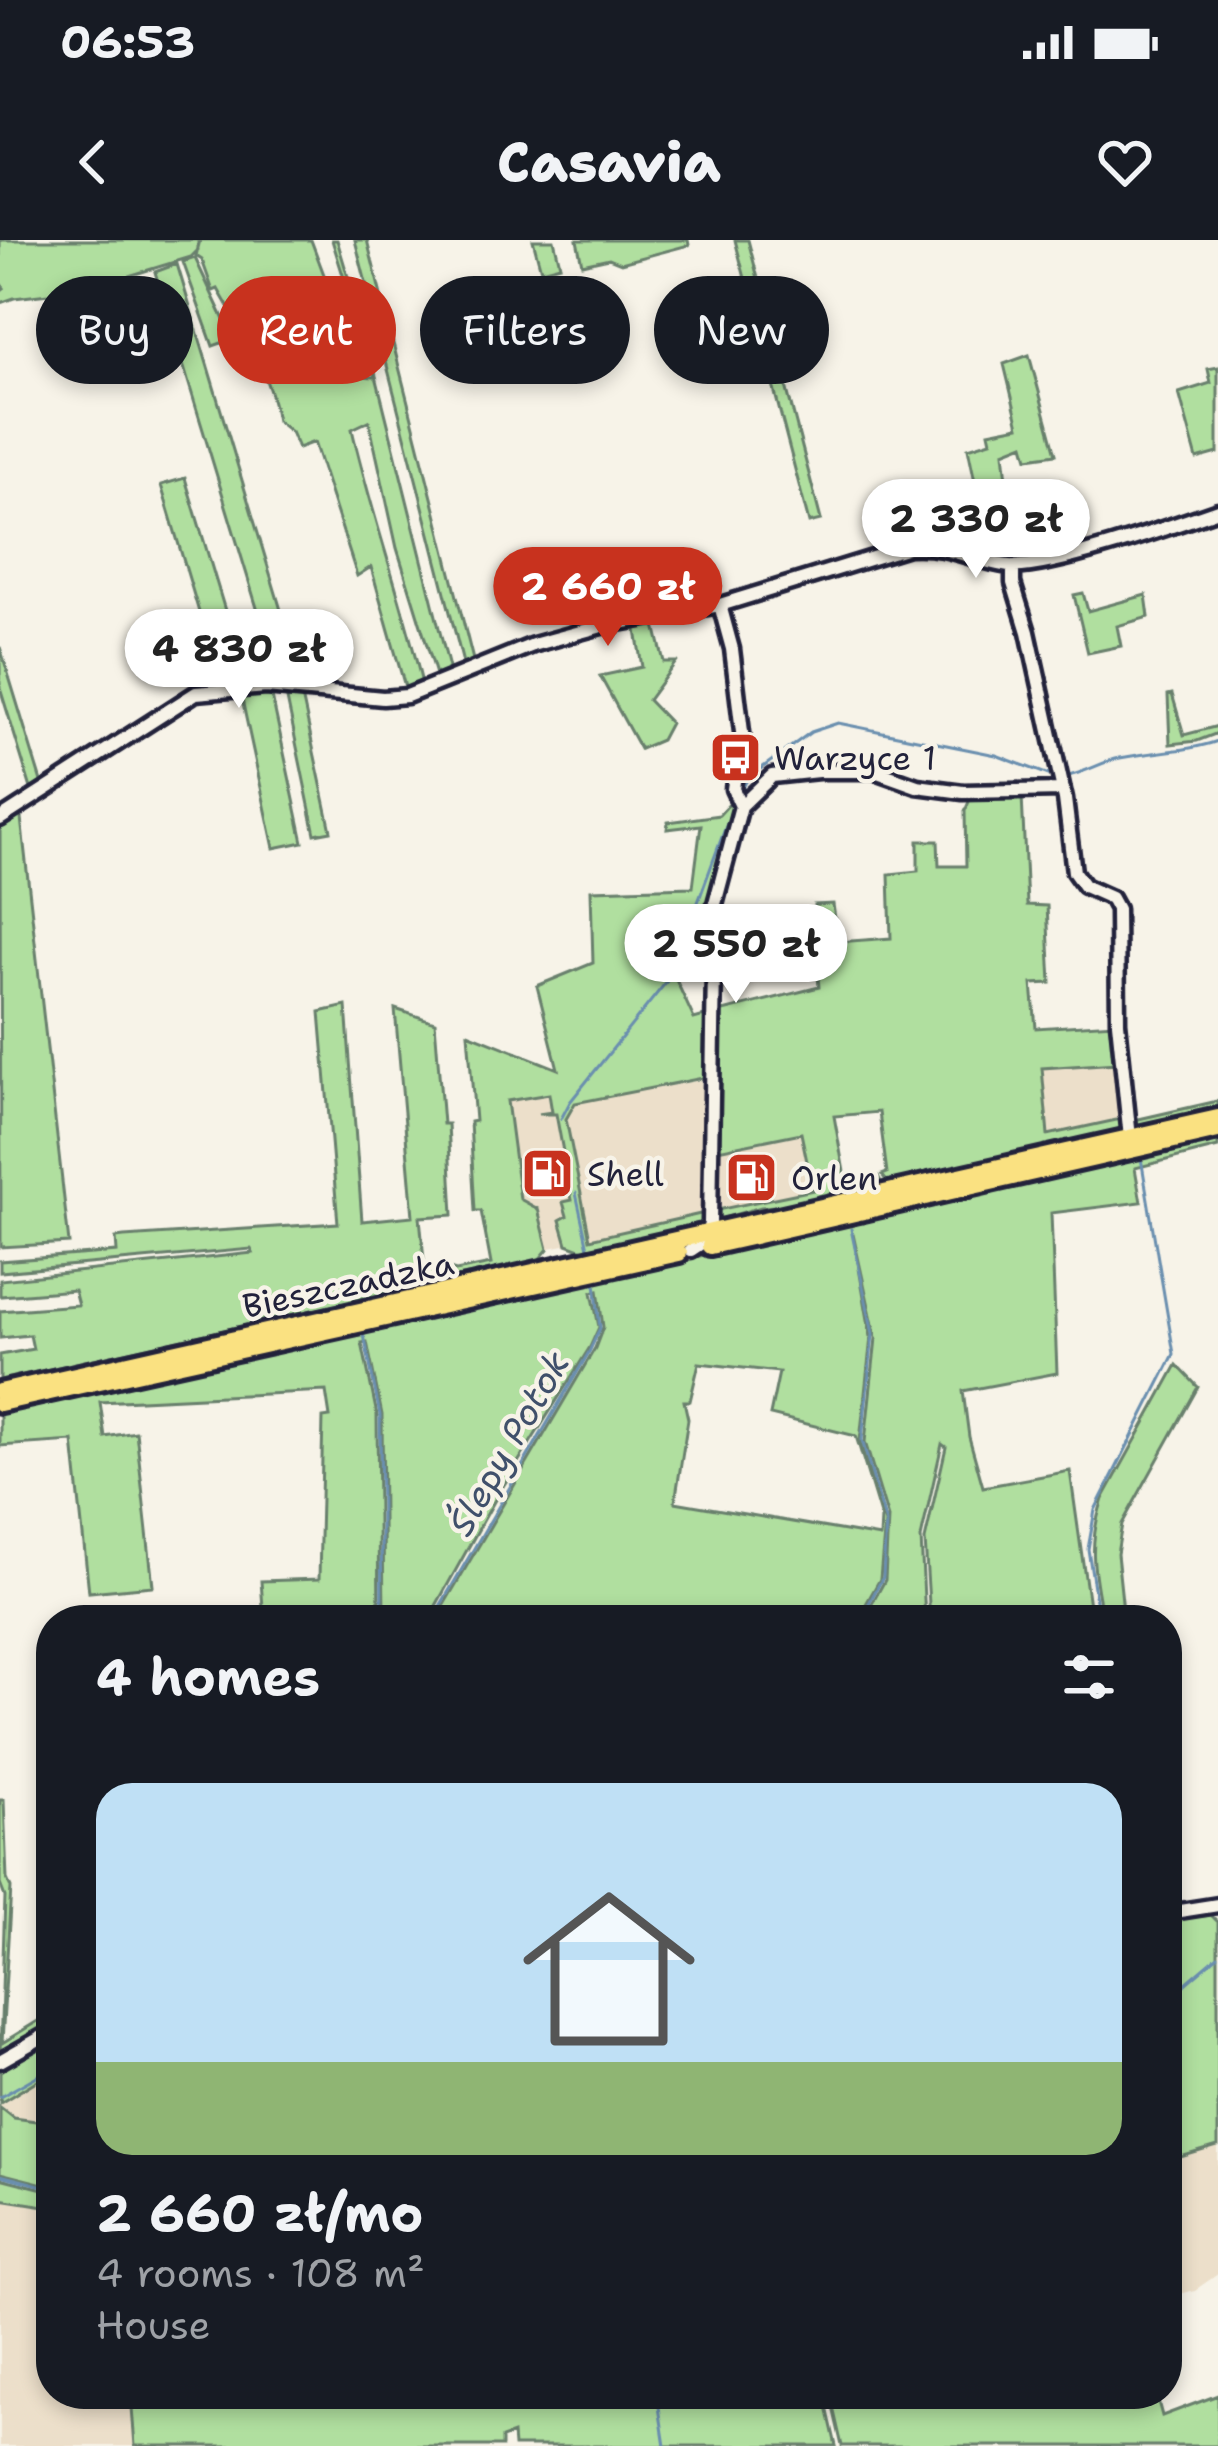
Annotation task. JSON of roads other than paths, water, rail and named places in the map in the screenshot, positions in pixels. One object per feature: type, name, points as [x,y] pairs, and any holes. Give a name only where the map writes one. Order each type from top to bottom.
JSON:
[{"type":"main road","name":"Bieszczadzka","points":[[0,1392],[1218,1118]]},
{"type":"main road","name":"Bieszczadzka","points":[[0,1403],[1218,1130]]},
{"type":"street","points":[[0,819],[196,693],[266,687],[407,696],[533,645],[602,626],[720,605],[908,547],[939,545],[1013,567],[1218,510]]},
{"type":"street","points":[[1013,567],[1060,782],[1075,876],[1084,886],[1111,898],[1117,909],[1118,1022],[1130,1138]]},
{"type":"street","points":[[720,605],[732,649],[745,758],[736,767],[739,801],[715,904],[711,1230],[724,1240],[737,1240]]},
{"type":"street","points":[[739,801],[772,776],[818,772],[875,771],[916,786],[963,792],[1060,782]]},
{"type":"street","name":"Bieszczadzka","points":[[691,1250],[711,1230]]},
{"type":"street","points":[[1182,1910],[1218,1905]]},
{"type":"street","points":[[0,2062],[36,2041]]},
{"type":"waterway","points":[[741,791],[748,778],[811,732],[838,723],[996,755],[1054,777]]},
{"type":"waterway","points":[[1063,777],[1120,758],[1218,741]]},
{"type":"waterway","points":[[561,1119],[671,976],[734,804]]},
{"type":"waterway","points":[[1097,1605],[1088,1549],[1095,1510],[1174,1354],[1141,1158]]},
{"type":"waterway","points":[[576,1193],[588,1248]]},
{"type":"waterway","points":[[851,1229],[873,1334],[862,1440],[886,1523],[883,1577],[868,1605]]},
{"type":"waterway","name":"Ślepy Potok","points":[[441,1605],[589,1352],[600,1328],[595,1283]]},
{"type":"waterway","points":[[364,1335],[380,1415],[382,1605]]},
{"type":"waterway","points":[[1182,1988],[1218,1956]]},
{"type":"waterway","name":"Ślepy Potok","points":[[0,2097],[36,2077]]},
{"type":"waterway","points":[[0,2175],[36,2184]]},
{"type":"waterway","points":[[659,2409],[665,2446]]},
{"type":"place","name":"Warzyce 1","points":[[735,758]]},
{"type":"place","name":"Shell","points":[[548,1174]]},
{"type":"place","name":"Orlen","points":[[752,1178]]}]
